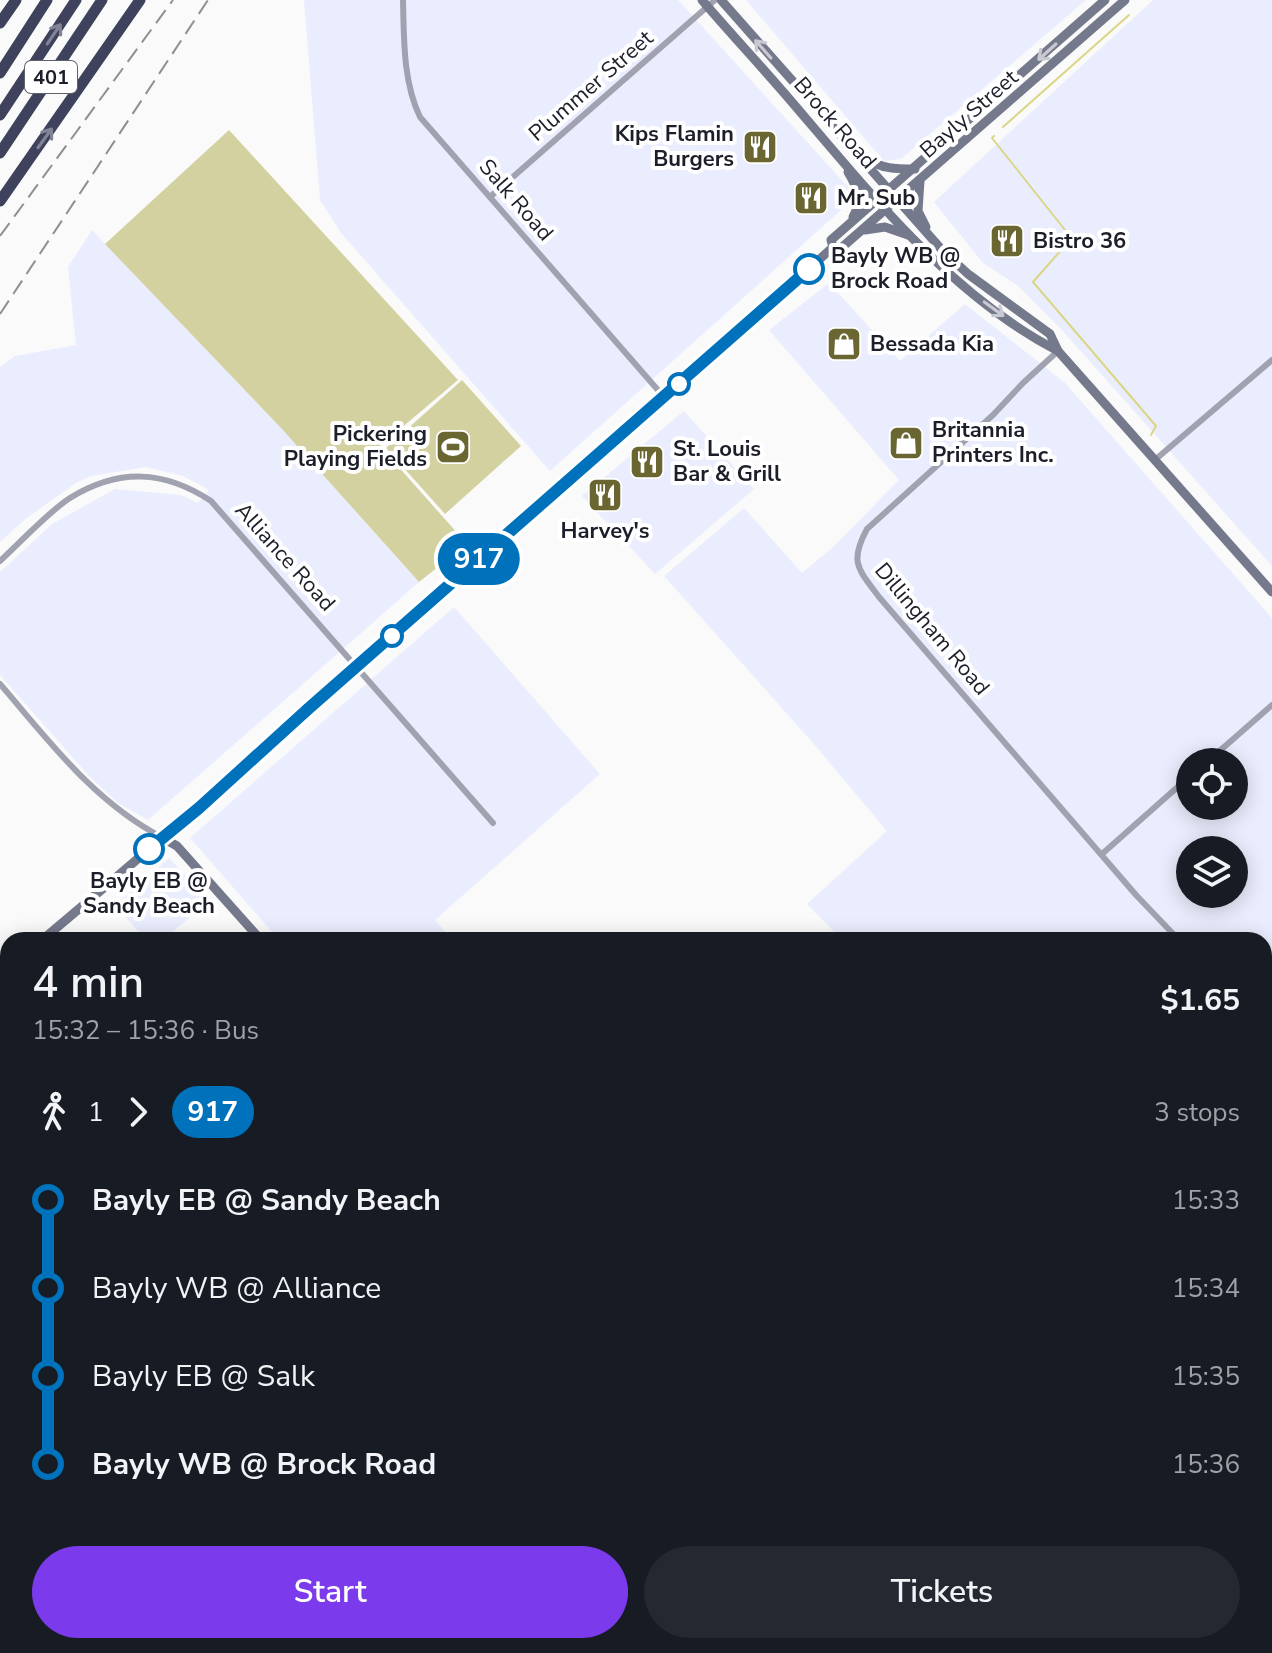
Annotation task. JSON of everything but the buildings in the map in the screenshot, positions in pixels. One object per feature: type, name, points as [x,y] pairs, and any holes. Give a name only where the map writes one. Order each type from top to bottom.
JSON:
[{"type":"highway","points":[[0,22],[14,0]]},
{"type":"highway","name":"401","points":[[0,73],[47,0]]},
{"type":"highway","name":"401","points":[[0,115],[76,0]]},
{"type":"highway","name":"401","points":[[0,153],[102,0]]},
{"type":"highway","points":[[0,201],[140,0]]},
{"type":"main road","name":"Bayly Street","points":[[833,247],[831,240],[1105,0]]},
{"type":"main road","name":"Bayly Street","points":[[833,247],[840,249],[898,201],[1125,0]]},
{"type":"main road","name":"Brock Road","points":[[711,2],[848,145],[942,250],[968,274],[1050,334],[1058,351],[1272,592]]},
{"type":"main road","name":"Brock Road","points":[[711,2],[835,153],[953,279],[1040,342],[1058,351]]},
{"type":"main road","points":[[848,145],[877,166],[915,169]]},
{"type":"main road","points":[[835,153],[855,185],[860,203],[848,226]]},
{"type":"main road","points":[[920,181],[918,211],[942,250]]},
{"type":"main road","points":[[861,231],[885,227],[914,239]]},
{"type":"main road","name":"Bayly Street","points":[[51,932],[163,838],[833,247]]},
{"type":"main road","points":[[163,838],[177,846],[254,932]]},
{"type":"street","name":"Salk Road","points":[[403,0],[412,101],[420,117],[664,397]]},
{"type":"street","name":"Plummer Street","points":[[490,197],[711,2]]},
{"type":"street","name":"Dillingham Road","points":[[1058,351],[993,415],[867,529],[857,547],[859,570],[887,607],[1172,932]]},
{"type":"street","points":[[1156,459],[1272,360]]},
{"type":"street","name":"Alliance Road","points":[[0,561],[69,499],[121,476],[162,478],[188,486],[211,501],[493,823]]},
{"type":"street","points":[[0,684],[87,785],[145,829],[163,838]]},
{"type":"street","points":[[1223,748],[1272,705]]},
{"type":"street","points":[[1102,854],[1176,788]]},
{"type":"shaded area","points":[[304,0],[678,0],[848,187],[849,203],[550,471],[341,233],[320,200]]},
{"type":"shaded area","points":[[746,0],[1086,0],[901,159],[884,161]]},
{"type":"shaded area","points":[[1153,0],[1272,0],[1272,566],[1061,329],[1017,285],[983,263],[934,202]]},
{"type":"shaded area","points":[[229,130],[458,380],[380,446],[467,544],[419,582],[281,428],[105,244]]},
{"type":"shaded area","points":[[92,230],[281,428],[419,582],[148,820],[118,803],[88,775],[0,675],[0,572],[52,524],[115,489],[181,495],[198,503],[209,490],[183,476],[146,467],[91,476],[24,520],[0,542],[0,367],[15,356],[76,345],[68,267]]},
{"type":"shaded area","points":[[829,283],[900,361],[965,304],[1065,383],[1272,618],[1272,932],[834,932],[807,904],[887,831],[664,576],[744,508],[802,573],[833,547],[899,480],[769,330]]},
{"type":"shaded area","name":"Pickering Playing Fields","points":[[462,380],[521,446],[445,514],[386,448]]},
{"type":"shaded area","points":[[684,411],[754,489],[655,574],[582,496]]},
{"type":"shaded area","points":[[454,607],[600,774],[435,920],[445,932],[272,932],[190,838]]},
{"type":"shaded area","points":[[169,858],[209,901],[172,932],[139,932],[115,905]]},
{"type":"waterway","points":[[1003,127],[1129,15]]},
{"type":"waterway","points":[[994,136],[992,138],[1069,235],[1063,248],[1033,282],[1156,426],[1151,435]]},
{"type":"railway","points":[[0,236],[173,0]]},
{"type":"railway","points":[[0,314],[208,0]]},
{"type":"bus line","name":"917","points":[[149,849],[809,269]]},
{"type":"place","name":"Kips Flamin Burgers","points":[[760,147]]},
{"type":"place","name":"Mr. Sub","points":[[811,198]]},
{"type":"place","name":"Bistro 36","points":[[1007,241]]},
{"type":"place","name":"Bayly WB @ Brock Road","points":[[809,269]]},
{"type":"place","name":"Bessada Kia","points":[[844,344]]},
{"type":"place","name":"Britannia Printers Inc.","points":[[906,443]]},
{"type":"place","name":"Pickering Playing Fields","points":[[453,447]]},
{"type":"place","name":"St. Louis Bar & Grill","points":[[647,462]]},
{"type":"place","name":"Harvey's","points":[[605,495]]},
{"type":"place","name":"Bayly EB @ Sandy Beach","points":[[149,849]]}]
